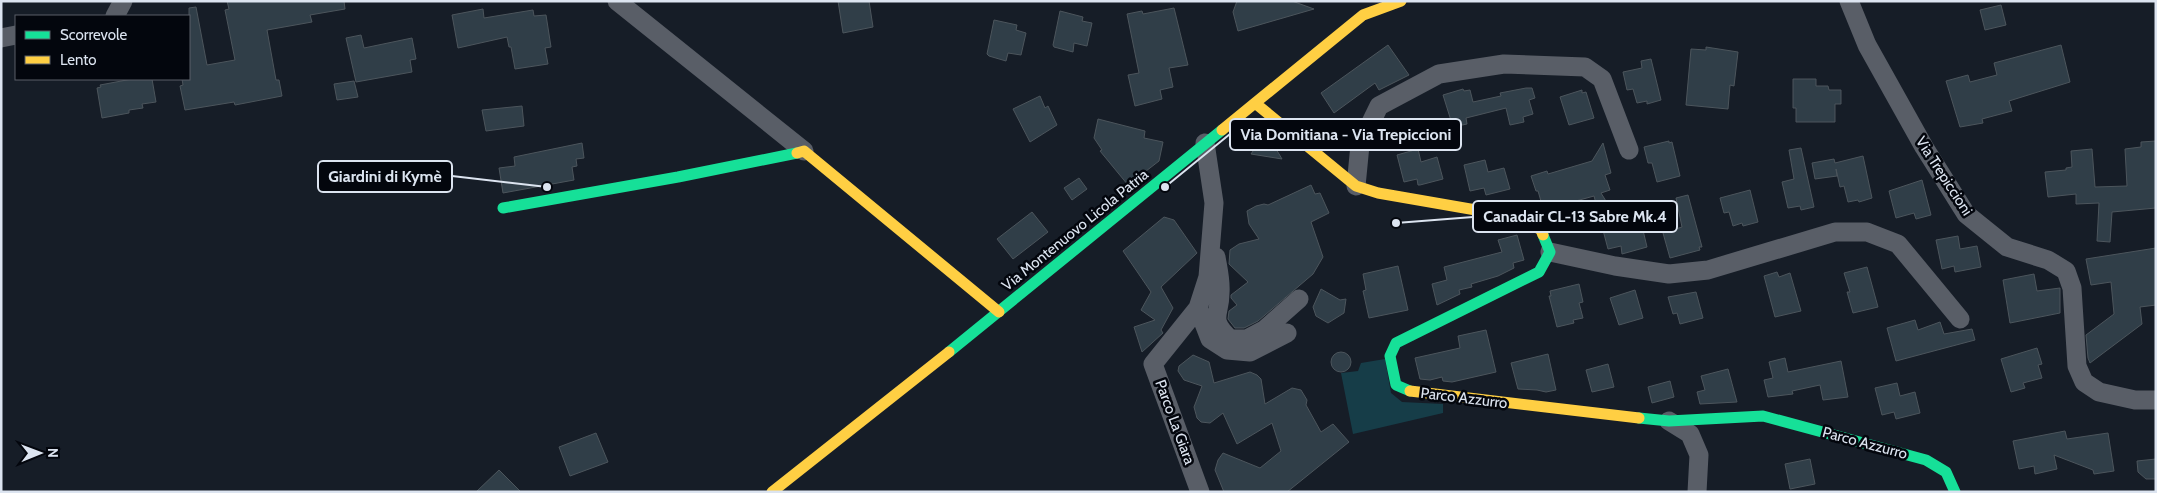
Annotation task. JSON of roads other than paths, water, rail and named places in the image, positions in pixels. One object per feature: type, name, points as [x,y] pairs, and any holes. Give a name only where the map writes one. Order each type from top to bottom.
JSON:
[{"type":"street","points":[[115,15],[122,1]]},
{"type":"street","points":[[617,1],[804,151],[999,312]]},
{"type":"street","name":"Via Montenuovo Licola Patria","points":[[772,492],[999,312],[1363,16],[1401,1]]},
{"type":"street","name":"Via Trepiccioni","points":[[1849,1],[1867,45],[1924,147],[1966,214],[2007,247],[2048,260],[2066,272],[2072,288],[2077,366],[2084,382],[2099,392],[2135,400],[2156,400]]},
{"type":"street","points":[[1,38],[15,35]]},
{"type":"street","points":[[1356,186],[1360,146],[1379,106],[1439,74],[1504,64],[1585,66],[1602,79],[1629,150]]},
{"type":"street","points":[[1255,103],[1356,186],[1378,193],[1522,218],[1541,230],[1550,252],[1615,266],[1669,274],[1708,270],[1835,232],[1867,232],[1898,244],[1960,319]]},
{"type":"street","name":"Parco La Giara","points":[[1200,492],[1153,364],[1198,308],[1208,277],[1214,204],[1205,143]]},
{"type":"street","points":[[503,208],[678,177],[804,151]]},
{"type":"street","name":"Parco La Giara","points":[[1211,244],[1215,252],[1220,282],[1220,299],[1215,315],[1220,330],[1230,339],[1247,339],[1264,330],[1299,299]]},
{"type":"street","name":"Parco Azzurro","points":[[1550,252],[1539,272],[1396,343],[1390,356],[1396,384],[1414,393],[1669,421],[1763,416],[1926,460],[1946,472],[1956,492]]},
{"type":"street","points":[[1198,308],[1210,339],[1227,350],[1250,352],[1287,333]]},
{"type":"street","name":"Parco Azzurro","points":[[1669,421],[1690,434],[1699,455],[1698,492]]},
{"type":"water","points":[[1385,359],[1391,393],[1402,402],[1443,404],[1443,413],[1353,434],[1341,373],[1358,371],[1361,363]]},
{"type":"place","name":"Giardini di Kymè","points":[[547,187]]},
{"type":"place","name":"Via Domitiana - Via Trepiccioni","points":[[1165,187]]},
{"type":"place","name":"Canadair CL-13 Sabre Mk.4","points":[[1396,223]]}]
